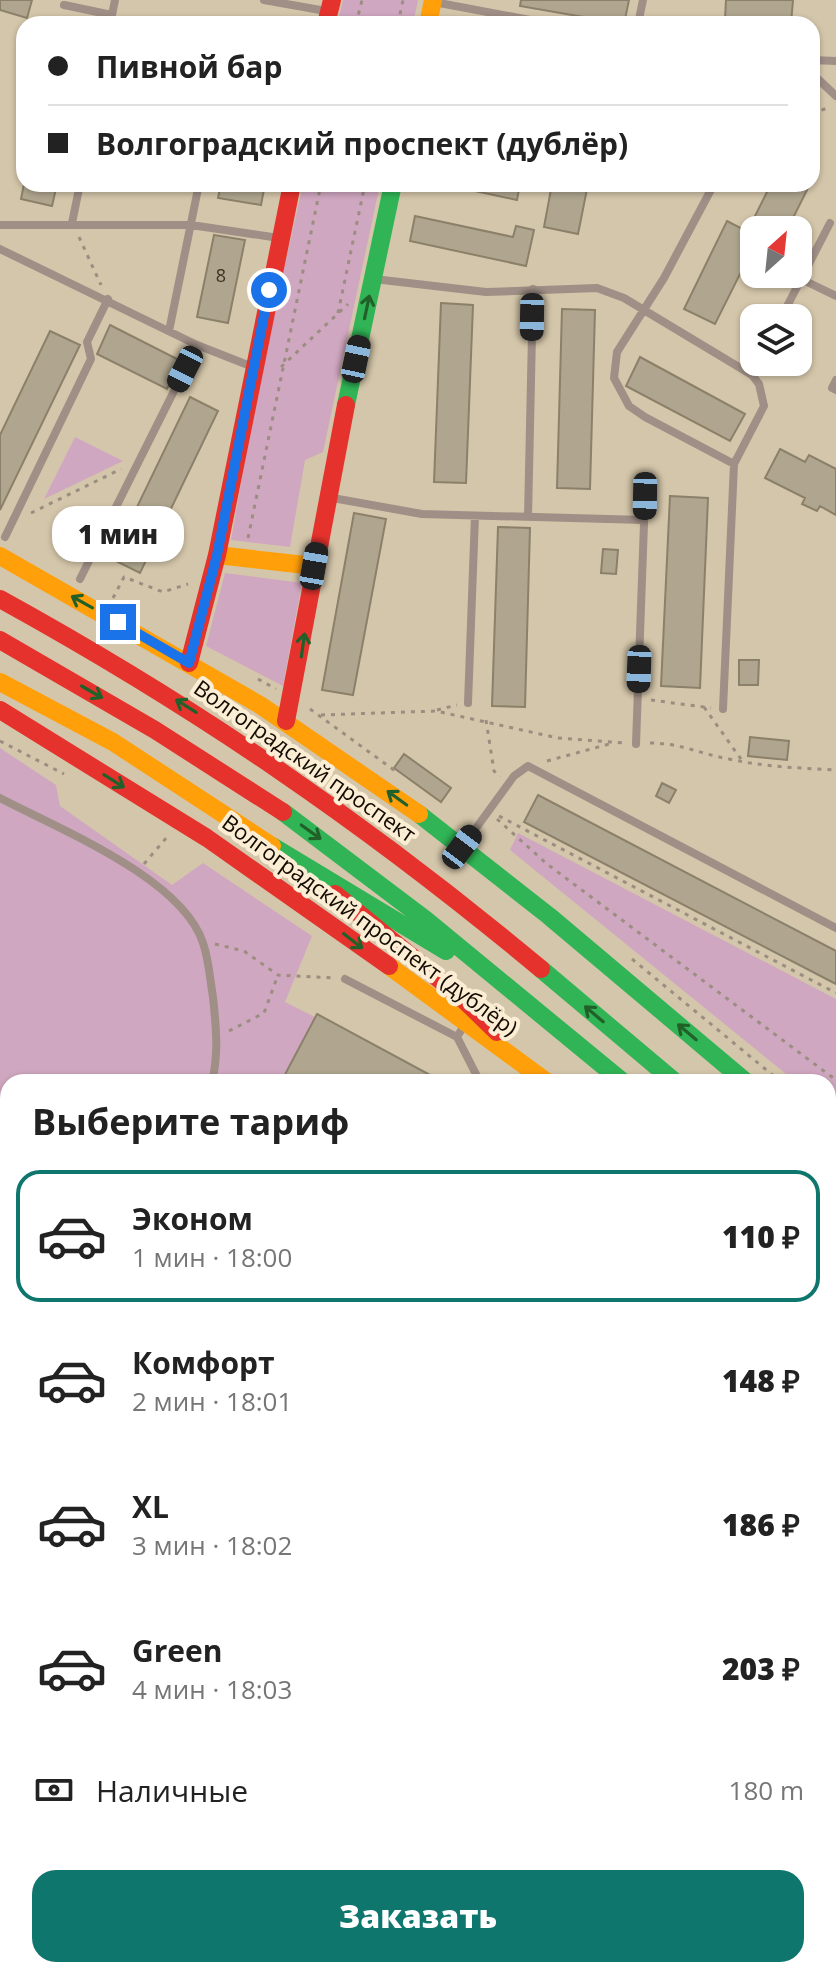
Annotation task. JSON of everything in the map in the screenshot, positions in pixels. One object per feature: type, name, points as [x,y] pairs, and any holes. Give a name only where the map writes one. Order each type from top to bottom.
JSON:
[{"type":"main road","points":[[189,663],[217,555],[290,192]]},
{"type":"main road","points":[[286,721],[293,699],[327,497],[391,192]]},
{"type":"main road","points":[[217,555],[314,566]]},
{"type":"main road","points":[[0,556],[286,721],[462,847],[736,1074]]},
{"type":"main road","name":"Волгоградский проспект","points":[[0,599],[159,688],[355,821],[665,1074]]},
{"type":"main road","points":[[0,640],[147,724],[256,793],[397,895],[613,1074]]},
{"type":"main road","points":[[8,686],[113,742],[280,851],[517,994]]},
{"type":"main road","name":"Волгоградский проспект (дублёр)","points":[[0,710],[220,846],[310,907],[462,1030],[535,1074]]},
{"type":"main road","points":[[280,851],[462,998],[540,1074]]},
{"type":"lane","points":[[64,5],[112,15],[115,0]]},
{"type":"lane","points":[[264,0],[329,12]]},
{"type":"lane","points":[[432,1],[510,16]]},
{"type":"lane","points":[[820,81],[836,96]]},
{"type":"lane","points":[[72,223],[78,192]]},
{"type":"lane","points":[[169,331],[197,192]]},
{"type":"lane","points":[[710,192],[664,278],[617,352],[614,378],[619,392],[645,417],[734,464]]},
{"type":"lane","points":[[812,258],[830,223]]},
{"type":"lane","points":[[0,225],[191,225],[280,239]]},
{"type":"lane","points":[[0,249],[197,345],[253,367]]},
{"type":"lane","points":[[373,279],[486,292],[597,288],[624,298],[740,368]]},
{"type":"lane","points":[[812,284],[836,296]]},
{"type":"lane","points":[[528,517],[533,289]]},
{"type":"lane","points":[[5,537],[91,359],[87,342],[108,299]]},
{"type":"lane","points":[[80,579],[197,345]]},
{"type":"lane","points":[[723,709],[734,464],[764,406],[759,384],[753,376]]},
{"type":"lane","points":[[836,380],[832,388],[836,390]]},
{"type":"lane","points":[[636,744],[645,496]]},
{"type":"lane","points":[[327,497],[422,514],[644,520]]},
{"type":"lane","points":[[468,703],[475,516]]},
{"type":"lane","points":[[462,847],[521,769],[528,766],[836,928]]},
{"type":"lane","points":[[0,798],[167,890],[186,912],[203,942],[217,1036],[213,1074]]},
{"type":"lane","points":[[345,979],[462,1030],[477,1074]]},
{"type":"path","points":[[247,542],[319,192]]},
{"type":"path","points":[[338,313],[363,192]]},
{"type":"path","points":[[72,223],[108,299]]},
{"type":"path","points":[[281,367],[373,279]]},
{"type":"path","points":[[28,515],[139,460]]},
{"type":"path","points":[[113,598],[124,577],[163,592],[197,581]]},
{"type":"path","points":[[638,699],[723,709]]},
{"type":"path","points":[[425,712],[468,703]]},
{"type":"path","points":[[704,707],[743,762]]},
{"type":"path","points":[[321,715],[425,712],[486,720],[558,738],[636,744],[676,743],[743,762],[836,770]]},
{"type":"path","points":[[486,720],[494,771],[508,785]]},
{"type":"path","points":[[0,741],[71,777]]},
{"type":"path","points":[[528,766],[617,742]]},
{"type":"path","points":[[489,811],[836,993]]},
{"type":"path","points":[[489,811],[547,864],[828,1074]]},
{"type":"path","points":[[139,873],[167,837],[156,829]]},
{"type":"path","points":[[203,942],[244,951],[278,975],[345,979]]},
{"type":"path","points":[[217,1036],[264,1013],[278,975]]},
{"type":"shaded area","points":[[343,0],[418,0],[415,16],[339,16]]},
{"type":"shaded area","points":[[301,192],[378,192],[323,452],[305,460],[290,547],[231,540],[260,376]]},
{"type":"shaded area","points":[[75,437],[123,461],[44,499]]},
{"type":"shaded area","points":[[225,573],[302,583],[283,686],[206,646]]},
{"type":"shaded area","points":[[0,748],[56,785],[60,806],[172,885],[203,863],[312,936],[285,1002],[315,1017],[317,1014],[428,1074],[0,1074]]},
{"type":"shaded area","points":[[518,833],[836,999],[836,1074],[786,1074],[510,850]]},
{"type":"building","points":[[0,0],[32,0],[28,16],[0,10]]},
{"type":"building","points":[[521,0],[629,0],[626,16],[578,16],[520,6]]},
{"type":"building","points":[[726,0],[793,0],[792,16],[725,16]]},
{"type":"building","points":[[22,192],[55,192],[52,206],[21,199]]},
{"type":"building","points":[[219,192],[263,192],[261,205],[218,198]]},
{"type":"building","points":[[479,192],[518,192],[517,200]]},
{"type":"building","points":[[551,192],[586,192],[578,234],[544,227]]},
{"type":"building","points":[[767,192],[806,192],[794,216],[755,216]]},
{"type":"building","points":[[415,216],[513,237],[516,226],[534,230],[526,266],[410,241]]},
{"type":"building","points":[[727,221],[740,228],[740,274],[715,324],[684,309]]},
{"type":"building","points":[[214,235],[245,240],[228,323],[197,317]]},
{"type":"building","points":[[441,303],[473,305],[466,483],[434,482]]},
{"type":"building","points":[[562,309],[595,310],[590,489],[557,488]]},
{"type":"building","points":[[110,325],[181,361],[167,389],[97,354]]},
{"type":"building","points":[[50,331],[80,345],[0,510],[0,435]]},
{"type":"building","points":[[640,357],[745,414],[730,441],[626,386]]},
{"type":"building","points":[[190,397],[218,411],[140,573],[112,559]]},
{"type":"building","points":[[780,449],[805,462],[809,455],[836,469],[836,515],[820,506],[817,511],[802,504],[805,498],[765,478]]},
{"type":"building","points":[[670,496],[708,498],[700,688],[661,686]]},
{"type":"building","points":[[354,513],[386,519],[353,695],[322,690]]},
{"type":"building","points":[[498,527],[530,528],[525,707],[492,706]]},
{"type":"building","points":[[603,549],[618,550],[616,574],[601,573]]},
{"type":"building","points":[[739,660],[759,660],[758,685],[739,685]]},
{"type":"building","points":[[750,737],[789,741],[787,760],[748,756]]},
{"type":"building","points":[[404,754],[451,788],[441,802],[394,768]]},
{"type":"building","points":[[662,783],[676,790],[669,803],[656,796]]},
{"type":"building","points":[[538,795],[836,951],[836,984],[524,822]]},
{"type":"building","points":[[317,1014],[428,1074],[285,1074]]},
{"type":"traffic: fast","points":[[346,405],[391,192]]},
{"type":"traffic: fast","points":[[283,812],[426,920],[613,1074]]},
{"type":"traffic: fast","points":[[419,814],[549,916],[737,1074]]},
{"type":"traffic: fast","points":[[272,846],[446,951]]},
{"type":"traffic: fast","points":[[541,969],[666,1074]]},
{"type":"traffic: slow","points":[[430,16],[433,0]]},
{"type":"traffic: slow","points":[[217,555],[314,566]]},
{"type":"traffic: slow","points":[[0,556],[260,705],[419,814]]},
{"type":"traffic: slow","points":[[0,682],[113,742],[272,846]]},
{"type":"traffic: slow","points":[[389,966],[536,1074]]},
{"type":"traffic: jam","points":[[328,16],[332,0]]},
{"type":"traffic: jam","points":[[189,663],[217,555],[290,192]]},
{"type":"traffic: jam","points":[[286,721],[346,405]]},
{"type":"traffic: jam","points":[[0,599],[144,682],[280,770],[411,865],[541,969]]},
{"type":"traffic: jam","points":[[0,640],[155,730],[283,812]]},
{"type":"traffic: jam","points":[[0,710],[207,838],[389,966]]},
{"type":"traffic: jam","points":[[335,894],[462,998],[497,1032]]},
{"type":"route","points":[[118,622],[189,663],[217,555],[269,290]]}]
